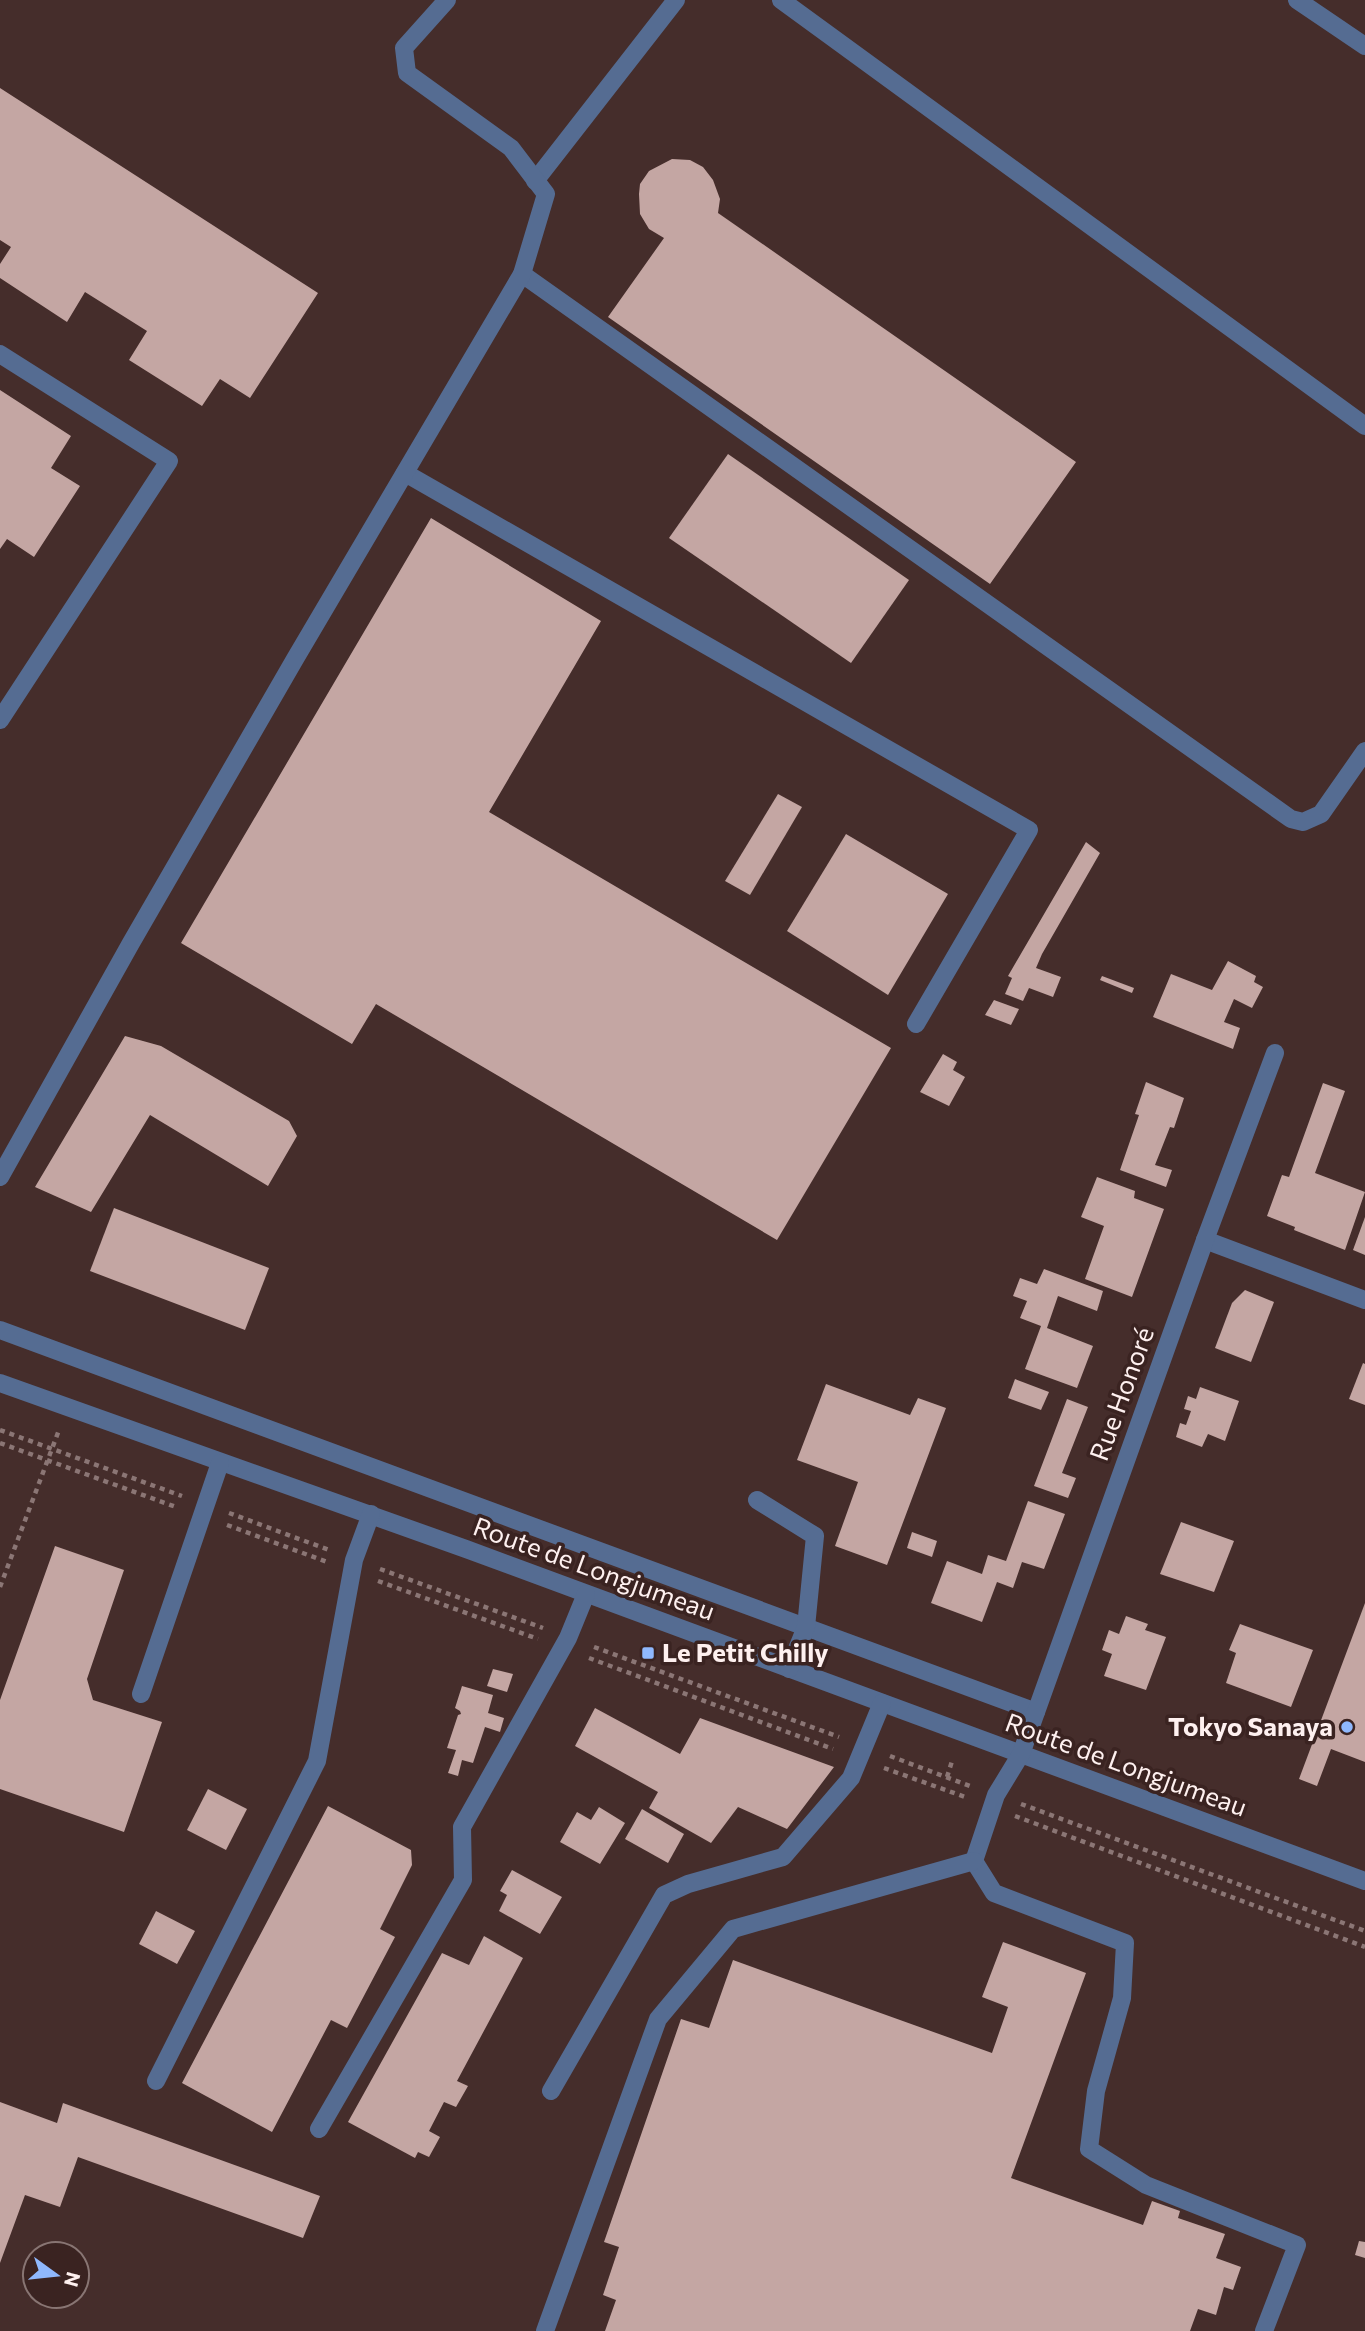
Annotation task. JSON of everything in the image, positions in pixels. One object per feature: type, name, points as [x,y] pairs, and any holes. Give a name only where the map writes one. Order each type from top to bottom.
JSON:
[{"type":"street","points":[[0,1177],[165,884],[523,274],[546,194],[511,148],[407,73],[404,48],[447,0]]},
{"type":"street","points":[[535,181],[676,0]]},
{"type":"street","points":[[781,0],[1365,426]]},
{"type":"street","points":[[1297,0],[1365,47]]},
{"type":"street","points":[[523,274],[1292,819],[1303,822],[1321,814],[1365,751]]},
{"type":"street","points":[[0,354],[169,461],[0,720]]},
{"type":"street","points":[[405,473],[1029,830],[916,1024]]},
{"type":"street","name":"Rue Honoré","points":[[974,1861],[994,1801],[1021,1754],[1205,1240],[1275,1053]]},
{"type":"street","points":[[1205,1240],[1365,1300]]},
{"type":"street","points":[[0,1330],[1036,1712]]},
{"type":"street","name":"Route de Longjumeau","points":[[0,1383],[220,1463],[371,1514],[1365,1881]]},
{"type":"street","points":[[141,1694],[220,1463]]},
{"type":"street","points":[[757,1500],[815,1536],[806,1627],[789,1669]]},
{"type":"street","points":[[156,2081],[317,1761],[353,1565],[371,1514]]},
{"type":"street","points":[[319,2129],[463,1880],[462,1827],[565,1643],[586,1594]]},
{"type":"street","points":[[551,2091],[664,1895],[688,1884],[783,1857],[851,1778],[882,1703]]},
{"type":"street","points":[[545,2331],[658,2019],[733,1928],[974,1861],[994,1893],[1125,1944],[1122,1997],[1096,2091],[1089,2149],[1146,2185],[1297,2245],[1264,2331]]},
{"type":"path","points":[[0,1587],[68,1407]]},
{"type":"path","points":[[0,1430],[204,1510],[994,1801],[1365,1931]]},
{"type":"path","points":[[0,1443],[48,1461],[204,1510],[994,1801],[1365,1947]]},
{"type":"building","points":[[0,88],[318,293],[250,398],[220,379],[202,406],[129,360],[147,331],[85,292],[67,322],[0,278],[0,264],[11,247],[0,240]]},
{"type":"building","points":[[672,159],[690,160],[703,167],[713,180],[720,199],[718,213],[1076,462],[990,584],[608,317],[664,238],[649,229],[640,214],[640,184],[649,171]]},
{"type":"building","points":[[0,390],[71,436],[51,468],[80,486],[34,557],[7,539],[0,549]]},
{"type":"building","points":[[728,454],[909,580],[851,663],[669,538]]},
{"type":"building","points":[[431,518],[601,621],[489,812],[891,1048],[777,1240],[376,1004],[352,1044],[181,943]]},
{"type":"building","points":[[778,794],[802,807],[750,895],[725,881]]},
{"type":"building","points":[[846,834],[948,894],[888,995],[787,931]]},
{"type":"building","points":[[1086,842],[1100,853],[1036,968],[1061,977],[1053,997],[1029,988],[1023,1001],[1005,994],[1012,978],[1008,976]]},
{"type":"building","points":[[1228,961],[1256,976],[1254,982],[1263,987],[1252,1008],[1234,999],[1224,1022],[1240,1028],[1233,1049],[1153,1017],[1171,974],[1212,990]]},
{"type":"building","points":[[1102,976],[1134,988],[1132,993],[1100,980]]},
{"type":"building","points":[[994,1000],[1019,1009],[1011,1025],[985,1015]]},
{"type":"building","points":[[125,1036],[161,1046],[289,1121],[297,1136],[268,1186],[150,1115],[91,1212],[35,1187]]},
{"type":"building","points":[[943,1054],[957,1062],[953,1070],[965,1077],[949,1106],[920,1092]]},
{"type":"building","points":[[1146,1082],[1184,1098],[1174,1128],[1170,1127],[1155,1165],[1172,1170],[1166,1187],[1120,1170],[1139,1115],[1135,1114]]},
{"type":"building","points":[[1323,1083],[1345,1091],[1315,1173],[1365,1192],[1345,1250],[1267,1216],[1282,1175],[1289,1177]]},
{"type":"building","points":[[1097,1177],[1135,1191],[1134,1198],[1164,1209],[1132,1297],[1085,1279],[1104,1226],[1081,1217]]},
{"type":"building","points":[[114,1208],[269,1268],[245,1330],[90,1271]]},
{"type":"building","points":[[1365,1217],[1365,1255],[1353,1250]]},
{"type":"building","points":[[1044,1269],[1103,1291],[1097,1311],[1058,1296],[1047,1328],[1093,1346],[1077,1388],[1025,1369],[1041,1326],[1020,1318],[1027,1301],[1013,1296],[1020,1278],[1037,1284]]},
{"type":"building","points":[[1245,1290],[1274,1302],[1251,1362],[1215,1348],[1232,1303]]},
{"type":"building","points":[[1363,1363],[1365,1364],[1365,1405],[1349,1399]]},
{"type":"building","points":[[1015,1379],[1049,1392],[1041,1410],[1008,1398]]},
{"type":"building","points":[[826,1384],[910,1415],[918,1398],[946,1408],[887,1565],[835,1546],[858,1482],[797,1460]]},
{"type":"building","points":[[1200,1387],[1239,1401],[1225,1441],[1208,1434],[1202,1447],[1176,1437],[1180,1423],[1186,1425],[1191,1411],[1184,1409],[1188,1396],[1196,1399]]},
{"type":"building","points":[[1067,1399],[1088,1407],[1062,1473],[1076,1478],[1068,1498],[1034,1486]]},
{"type":"building","points":[[1028,1501],[1065,1514],[1044,1569],[1022,1562],[1013,1588],[997,1582],[982,1622],[931,1603],[947,1561],[982,1574],[988,1555],[1006,1561]]},
{"type":"building","points":[[1181,1522],[1234,1541],[1214,1592],[1160,1574]]},
{"type":"building","points":[[912,1532],[937,1541],[932,1557],[907,1548]]},
{"type":"building","points":[[55,1546],[124,1570],[87,1679],[93,1700],[162,1722],[124,1832],[0,1789],[0,1700]]},
{"type":"building","points":[[1365,1603],[1365,1762],[1331,1749],[1317,1786],[1299,1779]]},
{"type":"building","points":[[1126,1616],[1148,1624],[1145,1630],[1166,1637],[1146,1690],[1104,1676],[1112,1654],[1102,1650],[1109,1630],[1119,1634]]},
{"type":"building","points":[[1240,1624],[1313,1650],[1291,1707],[1226,1683],[1236,1653],[1229,1650]]},
{"type":"building","points":[[493,1669],[513,1674],[507,1692],[487,1686]]},
{"type":"building","points":[[462,1686],[493,1695],[488,1713],[504,1718],[500,1732],[485,1727],[473,1763],[462,1760],[458,1776],[448,1773],[456,1750],[447,1748],[458,1715],[461,1714],[455,1708]]},
{"type":"building","points":[[595,1708],[680,1754],[700,1718],[834,1767],[787,1829],[738,1807],[711,1843],[649,1808],[658,1792],[575,1746]]},
{"type":"building","points":[[208,1789],[247,1809],[226,1850],[187,1830]]},
{"type":"building","points":[[328,1806],[411,1850],[412,1865],[380,1929],[395,1937],[347,2028],[331,2020],[272,2132],[182,2083]]},
{"type":"building","points":[[599,1807],[625,1823],[600,1864],[560,1842],[577,1812],[591,1820]]},
{"type":"building","points":[[642,1809],[684,1834],[668,1863],[625,1839]]},
{"type":"building","points":[[512,1870],[562,1897],[540,1934],[499,1911],[507,1895],[500,1891]]},
{"type":"building","points":[[156,1911],[195,1931],[177,1964],[139,1944]]},
{"type":"building","points":[[484,1936],[523,1958],[457,2081],[468,2086],[456,2107],[444,2102],[429,2131],[440,2137],[429,2157],[418,2152],[415,2158],[348,2122],[442,1953],[469,1965]]},
{"type":"building","points":[[1003,1942],[1086,1973],[1011,2178],[1143,2225],[1152,2201],[1180,2211],[1178,2218],[1225,2234],[1216,2258],[1241,2267],[1233,2290],[1224,2287],[1216,2315],[1198,2309],[1190,2331],[605,2331],[616,2300],[603,2295],[619,2247],[604,2242],[681,2019],[709,2028],[733,1960],[992,2053],[1008,2007],[982,1997]]},
{"type":"building","points":[[0,2102],[57,2123],[63,2103],[320,2196],[303,2238],[78,2157],[60,2207],[25,2195],[0,2263]]},
{"type":"building","points":[[1359,2241],[1365,2242],[1365,2258],[1355,2255]]},
{"type":"place","name":"Le Petit Chilly","points":[[648,1653]]},
{"type":"place","name":"Tokyo Sanaya","points":[[1347,1727]]}]
